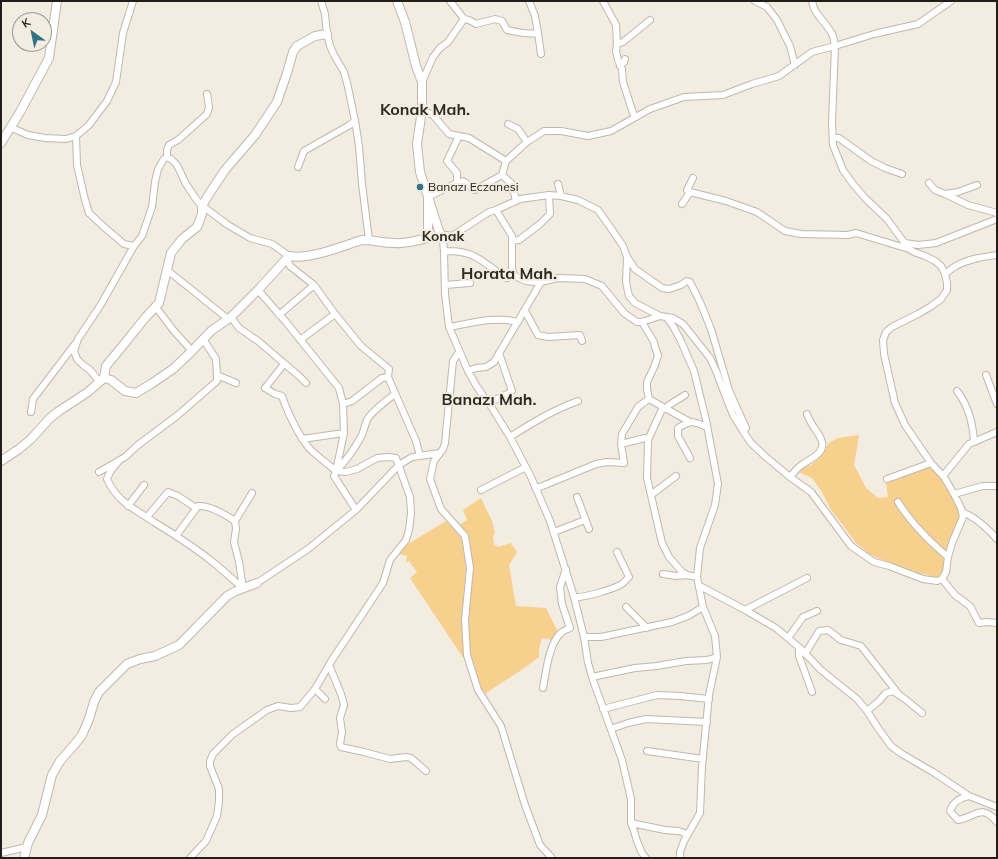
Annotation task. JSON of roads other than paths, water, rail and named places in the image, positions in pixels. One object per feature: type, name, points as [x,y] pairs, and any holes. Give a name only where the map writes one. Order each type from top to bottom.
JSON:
[{"type":"main road","points":[[1,143],[12,128],[49,58],[57,1]]},
{"type":"main road","points":[[397,1],[405,22],[416,66],[422,82],[422,110],[417,144],[420,172],[441,237]]},
{"type":"main road","points":[[1,461],[27,442],[50,418],[88,392],[101,380],[106,366],[159,303],[171,253],[182,239],[196,227],[202,214],[202,206],[209,194],[225,170],[255,135],[277,102],[288,73],[293,52],[297,46],[315,36],[327,34]]},
{"type":"main road","points":[[101,380],[111,380],[125,391],[136,393],[151,384],[192,352],[211,331],[230,318],[290,256],[297,257],[312,255],[362,240],[396,244],[424,239],[428,231],[428,197]]},
{"type":"main road","points":[[24,858],[28,843],[42,815],[52,775],[60,762],[82,735],[99,692],[127,664],[140,659],[155,656],[179,646],[227,596],[257,583]]},
{"type":"street","points":[[12,128],[28,135],[66,139],[76,136],[89,125],[107,101],[116,82],[123,33],[133,1]]},
{"type":"street","points":[[321,1],[325,14],[330,46],[344,72],[355,120],[369,240]]},
{"type":"street","points":[[450,1],[464,19],[476,24],[495,19],[502,21],[508,30],[532,34],[538,33]]},
{"type":"street","points":[[529,1],[535,16],[541,54]]},
{"type":"street","points":[[603,1],[616,26],[616,51],[622,69],[623,82],[633,113],[636,117]]},
{"type":"street","points":[[755,1],[767,7],[777,20],[790,46],[795,65]]},
{"type":"street","points":[[812,1],[816,14],[833,35],[835,46],[832,122],[833,145],[843,170],[853,184],[865,198],[888,219],[909,249]]},
{"type":"street","points":[[428,197],[457,182],[463,181],[475,190],[502,175],[506,161],[526,142],[544,131],[562,131],[588,136],[610,131],[650,109],[684,97],[723,95],[779,76],[812,52],[874,34],[918,24],[951,1]]},
{"type":"street","points":[[422,82],[433,57],[440,48],[448,42],[464,19]]},
{"type":"street","points":[[617,44],[624,42],[650,20]]},
{"type":"street","points":[[620,66],[625,59]]},
{"type":"street","points":[[788,70],[788,77]]},
{"type":"street","points":[[31,412],[33,399],[78,340],[100,306],[134,246],[142,236],[152,207],[158,169],[167,157],[169,145],[178,140],[207,114],[207,94]]},
{"type":"street","points":[[422,110],[433,115],[449,134],[469,138],[506,161]]},
{"type":"street","points":[[298,167],[304,151],[348,126],[355,120]]},
{"type":"street","points":[[508,124],[518,129],[526,142]]},
{"type":"street","points":[[76,136],[77,165],[89,213],[124,244],[134,246]]},
{"type":"street","points":[[457,182],[457,173],[447,161],[459,136]]},
{"type":"street","points":[[833,138],[839,138],[880,166],[902,174]]},
{"type":"street","points":[[167,157],[177,166],[186,184],[202,206],[228,225],[250,238],[272,244],[290,256],[288,262],[290,266],[314,285],[361,346],[389,368],[388,377],[416,441],[420,456]]},
{"type":"street","points":[[502,175],[512,184],[516,201]]},
{"type":"street","points":[[690,192],[687,190],[693,178]]},
{"type":"street","points":[[930,183],[935,190],[968,205],[997,213]]},
{"type":"street","points":[[558,184],[561,196]]},
{"type":"street","points":[[945,194],[958,192],[977,185]]},
{"type":"street","points":[[496,210],[512,236],[512,269],[514,275],[523,281],[530,282],[541,282],[558,278],[585,279],[602,286],[624,313],[638,322],[663,317],[673,318],[683,324],[710,358],[733,415],[751,443],[766,458],[811,492],[851,546],[874,562],[923,579],[937,581],[942,579],[946,572],[952,543],[963,517],[962,512],[954,494],[943,476],[905,425],[895,403],[884,354],[883,340],[886,332],[892,326],[930,308],[941,299],[947,290],[945,274],[941,266],[935,261],[909,249],[856,233],[801,234],[785,231],[756,212],[726,201],[690,192]]},
{"type":"street","points":[[682,204],[690,192]]},
{"type":"street","points":[[512,241],[519,240],[540,224],[550,214],[549,195]]},
{"type":"street","points":[[646,858],[642,853],[631,823],[631,799],[622,760],[592,677],[574,597],[550,521],[526,467],[510,437],[468,371],[449,327],[445,294],[444,251],[441,237],[452,236],[489,212],[520,199],[549,195],[561,196],[578,200],[598,210],[623,246],[627,257],[635,269],[662,288],[669,289],[687,281],[690,282],[711,329],[730,390],[746,428]]},
{"type":"street","points":[[905,243],[918,245],[936,243],[997,219]]},
{"type":"street","points":[[124,244],[127,258]]},
{"type":"street","points":[[444,251],[461,252],[478,258],[499,274],[507,278],[514,275]]},
{"type":"street","points":[[945,274],[956,266],[964,263],[997,255]]},
{"type":"street","points":[[627,257],[626,282],[629,296],[635,303],[663,317],[673,326],[694,371],[718,484],[715,504],[700,548],[697,577],[700,586],[703,608],[715,636],[717,657],[709,699],[703,759],[700,813],[684,840],[680,852],[680,858]]},
{"type":"street","points":[[166,270],[230,318],[239,328],[258,341],[306,382]]},
{"type":"street","points":[[468,371],[486,367],[494,362],[541,282]]},
{"type":"street","points":[[445,285],[470,283]]},
{"type":"street","points":[[280,315],[314,285]]},
{"type":"street","points":[[258,290],[339,388],[343,404],[344,433],[334,476],[356,510]]},
{"type":"street","points":[[155,306],[174,332],[192,352]]},
{"type":"street","points":[[525,311],[538,335],[548,337],[580,335],[582,341]]},
{"type":"street","points":[[300,340],[335,314]]},
{"type":"street","points":[[449,327],[487,320],[509,319],[518,322]]},
{"type":"street","points":[[642,322],[654,342],[658,355],[656,365],[647,382],[649,399],[690,422]]},
{"type":"street","points":[[99,472],[125,457],[138,445],[206,392],[216,381],[216,360],[203,339]]},
{"type":"street","points":[[78,340],[74,351],[77,358],[101,380]]},
{"type":"street","points":[[459,352],[453,361],[445,443],[443,449],[434,461],[430,479],[441,509],[465,536],[470,568],[465,620],[467,655],[478,690],[501,726],[525,805],[540,845],[552,858]]},
{"type":"street","points":[[489,403],[512,391],[499,353]]},
{"type":"street","points":[[190,858],[206,841],[217,816],[219,789],[210,766],[210,761],[213,754],[233,734],[267,710],[278,706],[291,708],[300,707],[315,689],[329,665],[384,583],[390,560],[406,540],[409,530],[411,513],[410,496],[396,458],[377,458],[357,470],[346,472],[336,471],[302,439],[282,396],[275,394],[266,388],[284,364]]},
{"type":"street","points":[[217,375],[236,383]]},
{"type":"street","points":[[986,375],[997,404]]},
{"type":"street","points":[[343,404],[352,401],[382,378],[388,377]]},
{"type":"street","points":[[957,391],[971,418],[974,442]]},
{"type":"street","points":[[336,471],[343,465],[356,445],[367,420],[395,394]]},
{"type":"street","points":[[685,395],[664,408],[648,440],[647,478],[662,543],[669,557],[682,572],[687,575]]},
{"type":"street","points":[[535,487],[540,487],[596,464],[607,462],[624,462],[621,444],[622,434],[638,407],[649,399]]},
{"type":"street","points":[[510,437],[533,422],[561,407],[578,401]]},
{"type":"street","points":[[790,477],[802,464],[814,458],[823,447],[821,438],[810,422],[807,414]]},
{"type":"street","points":[[690,458],[678,436],[678,428],[690,422],[696,422],[707,427]]},
{"type":"street","points":[[943,476],[969,444],[997,432]]},
{"type":"street","points":[[302,439],[344,433]]},
{"type":"street","points":[[621,444],[645,438],[648,440]]},
{"type":"street","points":[[257,583],[308,549],[356,510],[399,465],[412,457],[440,453]]},
{"type":"street","points":[[118,462],[110,472],[107,479],[109,485],[124,503],[176,536],[210,560],[243,588]]},
{"type":"street","points":[[887,479],[932,463]]},
{"type":"street","points":[[481,490],[526,467]]},
{"type":"street","points":[[651,495],[676,476]]},
{"type":"street","points":[[128,506],[144,485]]},
{"type":"street","points":[[954,494],[983,486],[997,486]]},
{"type":"street","points":[[147,517],[168,492],[178,496],[196,508]]},
{"type":"street","points":[[243,588],[234,542],[236,529],[235,521],[252,493]]},
{"type":"street","points":[[577,497],[588,529]]},
{"type":"street","points":[[898,502],[907,516],[948,557]]},
{"type":"street","points":[[176,536],[198,506],[220,512],[235,521]]},
{"type":"street","points":[[962,512],[968,514],[983,524],[997,539]]},
{"type":"street","points":[[554,532],[585,520]]},
{"type":"street","points":[[574,597],[580,597],[608,589],[621,584],[629,577],[617,552]]},
{"type":"street","points":[[542,688],[554,642],[562,632],[570,628],[562,604],[560,587],[566,569]]},
{"type":"street","points":[[662,574],[697,577]]},
{"type":"street","points":[[745,610],[807,578]]},
{"type":"street","points":[[942,579],[955,595],[970,606],[979,623],[997,623]]},
{"type":"street","points":[[700,586],[776,628],[788,638],[821,670],[856,699],[867,711],[891,746],[969,796],[997,807]]},
{"type":"street","points":[[626,607],[647,628]]},
{"type":"street","points":[[584,638],[601,637],[672,622],[703,608]]},
{"type":"street","points":[[788,638],[803,617],[817,611]]},
{"type":"street","points":[[805,654],[819,631],[828,630],[841,640],[862,646],[900,696]]},
{"type":"street","points":[[799,648],[799,656],[812,692]]},
{"type":"street","points":[[592,677],[635,668],[686,661],[707,660],[717,657]]},
{"type":"street","points":[[329,665],[344,705],[340,718],[342,732],[341,747],[390,759],[406,757],[411,758],[426,772]]},
{"type":"street","points":[[315,689],[325,699]]},
{"type":"street","points":[[867,711],[886,693],[893,691],[922,713]]},
{"type":"street","points":[[603,709],[657,695],[709,699]]},
{"type":"street","points":[[611,729],[646,719],[707,722]]},
{"type":"street","points":[[647,751],[703,759]]},
{"type":"street","points":[[969,796],[954,802],[950,812],[955,818],[958,820],[964,819],[981,812],[988,814],[997,822]]},
{"type":"street","points":[[631,823],[688,834]]},
{"type":"street","points":[[1,853],[27,847]]},
{"type":"place","name":"Banazı Eczanesi","points":[[420,187]]},
{"type":"district","name":"Konak Mah.","points":[[425,110]]},
{"type":"district","name":"Konak","points":[[443,237]]},
{"type":"district","name":"Horata Mah.","points":[[509,274]]},
{"type":"district","name":"Banazı Mah.","points":[[489,400]]}]
